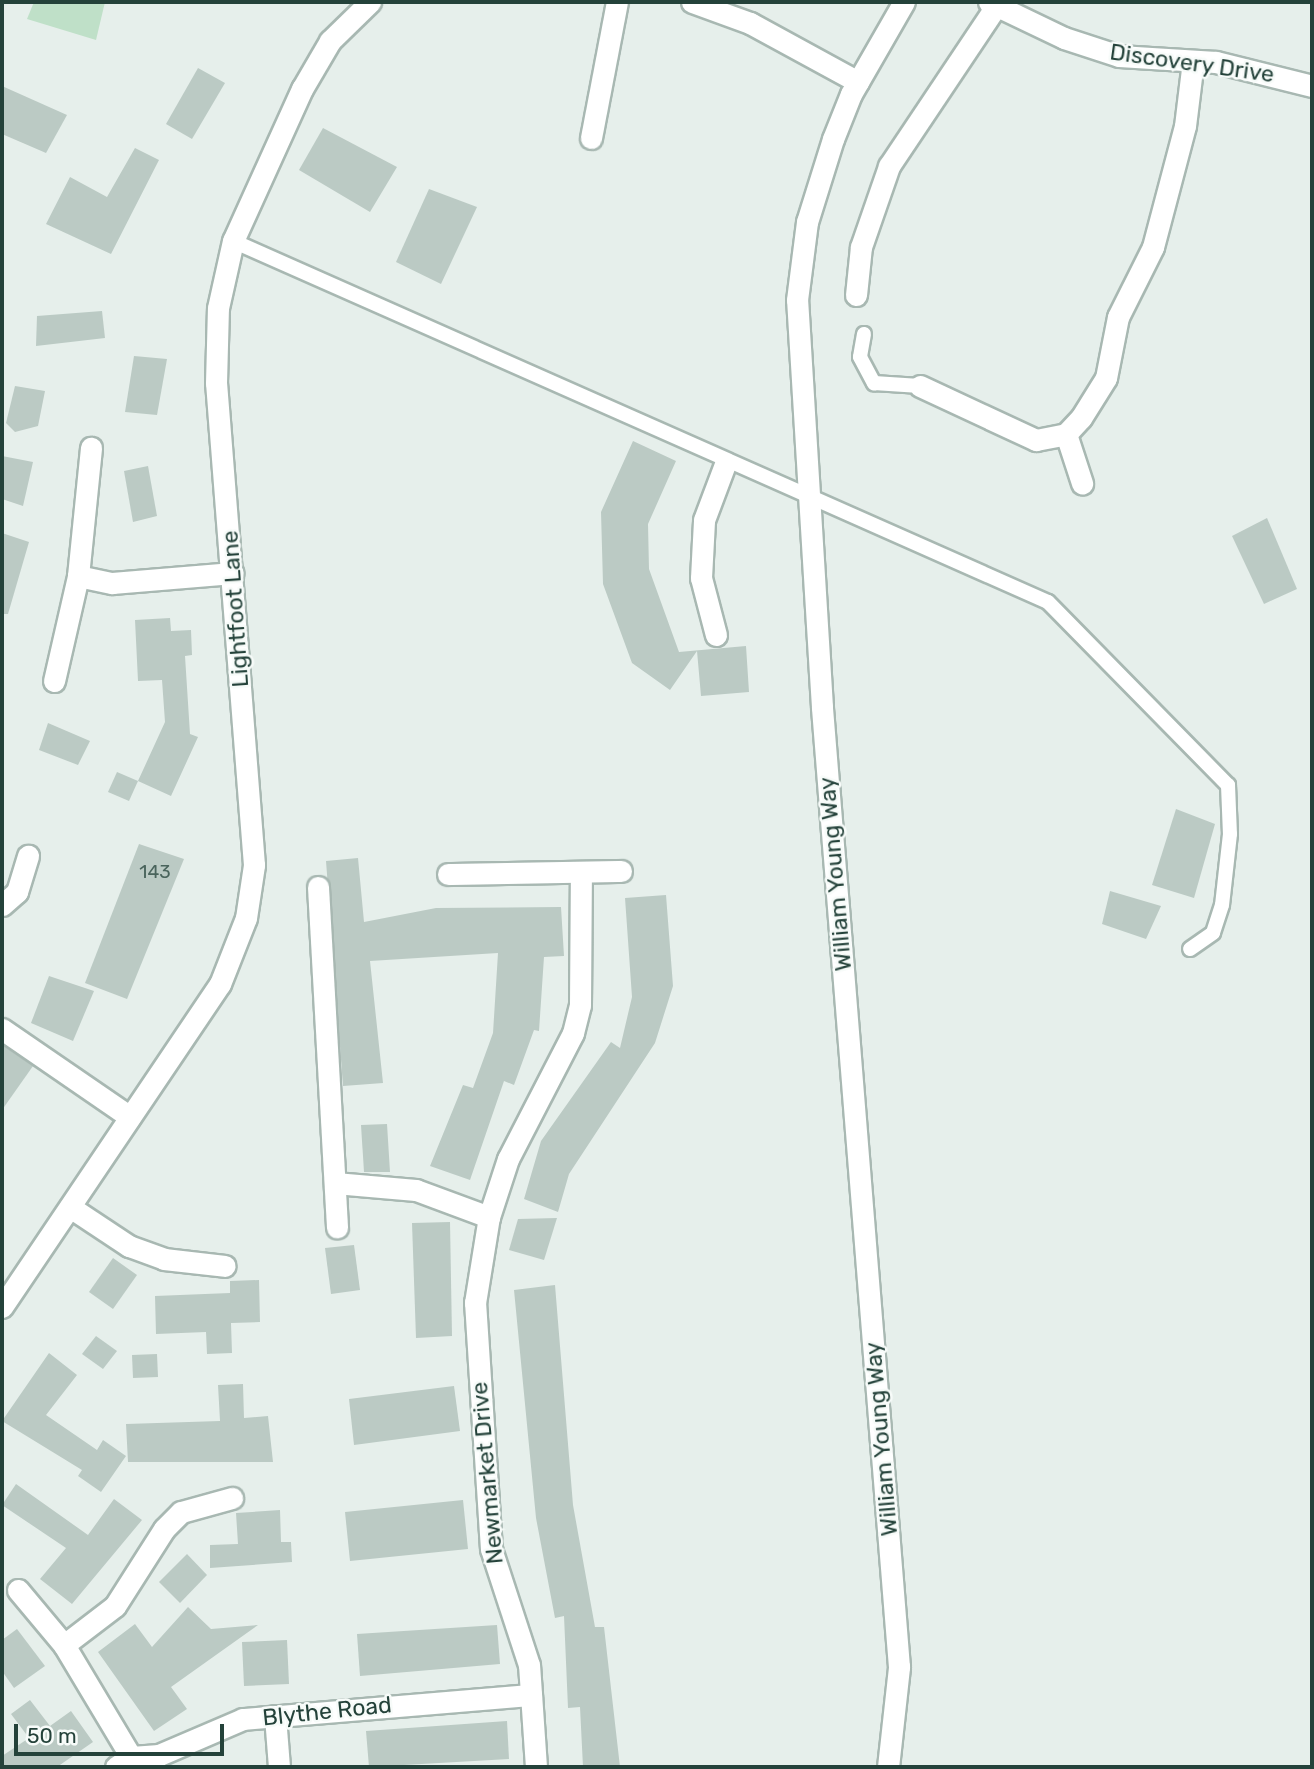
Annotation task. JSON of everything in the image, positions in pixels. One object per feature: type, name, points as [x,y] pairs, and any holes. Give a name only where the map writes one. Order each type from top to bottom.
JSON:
[{"type":"street","name":"Lightfoot Lane","points":[[2,1307],[220,984],[253,888],[233,573],[215,351],[224,271],[233,241],[308,78],[342,27],[370,2]]},
{"type":"street","points":[[591,138],[617,2]]},
{"type":"street","points":[[692,2],[750,23],[858,82]]},
{"type":"street","name":"William Young Way","points":[[888,1767],[899,1667],[797,328],[802,253],[833,139],[858,82],[905,2]]},
{"type":"street","name":"Discovery Drive","points":[[856,295],[861,247],[889,166],[993,4],[1093,49],[1193,61],[1312,86]]},
{"type":"street","points":[[920,386],[1036,440],[1066,434],[1106,378],[1118,317],[1153,247],[1185,126],[1193,61]]},
{"type":"street","points":[[1066,434],[1082,483]]},
{"type":"street","points":[[54,681],[78,576],[91,448]]},
{"type":"street","points":[[716,635],[701,578],[702,555],[704,520],[725,464]]},
{"type":"street","points":[[78,576],[112,583],[233,573]]},
{"type":"street","points":[[2,905],[16,892],[28,856]]},
{"type":"street","points":[[449,874],[621,871]]},
{"type":"street","name":"Newmarket Drive","points":[[536,1767],[525,1646],[494,1567],[485,1486],[475,1303],[489,1217],[517,1138],[573,1033],[580,1005],[581,872]]},
{"type":"street","points":[[318,887],[337,1227]]},
{"type":"street","points":[[2,1029],[131,1117]]},
{"type":"street","points":[[335,1183],[416,1190],[489,1217]]},
{"type":"street","points":[[70,1207],[129,1246],[164,1259],[225,1266]]},
{"type":"street","points":[[64,1645],[115,1606],[164,1529],[181,1512],[232,1498]]},
{"type":"street","name":"Blythe Road","points":[[18,1590],[64,1645],[124,1762],[159,1755],[243,1719],[531,1695]]},
{"type":"street","points":[[275,1716],[279,1767]]},
{"type":"lane","points":[[233,241],[725,464],[1048,603],[1228,785],[1230,834],[1222,905],[1213,933],[1190,949]]},
{"type":"lane","points":[[863,334],[860,357],[874,383],[920,386]]},
{"type":"green space","points":[[34,2],[105,2],[96,40],[27,19]]},
{"type":"building","points":[[198,68],[225,83],[192,139],[166,124]]},
{"type":"building","points":[[2,86],[67,115],[46,153],[2,134]]},
{"type":"building","points":[[323,128],[397,167],[370,212],[299,170]]},
{"type":"building","points":[[135,148],[159,160],[111,254],[46,224],[70,177],[107,197]]},
{"type":"building","points":[[429,189],[477,207],[441,284],[396,262]]},
{"type":"building","points":[[102,311],[105,338],[36,346],[37,316]]},
{"type":"building","points":[[134,356],[167,359],[157,415],[125,412]]},
{"type":"building","points":[[15,386],[45,391],[38,426],[15,432],[6,423]]},
{"type":"building","points":[[633,441],[676,461],[648,524],[649,569],[679,652],[746,646],[749,692],[701,696],[697,651],[670,690],[632,663],[603,584],[601,512]]},
{"type":"building","points":[[2,456],[33,462],[23,506],[2,499]]},
{"type":"building","points":[[148,466],[157,516],[133,522],[124,471]]},
{"type":"building","points":[[1267,518],[1297,589],[1264,604],[1232,536]]},
{"type":"building","points":[[2,533],[29,542],[8,614],[2,614]]},
{"type":"building","points":[[170,618],[171,631],[191,630],[192,655],[185,656],[190,734],[198,737],[171,796],[138,781],[165,722],[162,680],[138,681],[135,620]]},
{"type":"building","points":[[48,723],[90,741],[78,765],[39,750]]},
{"type":"building","points":[[117,772],[138,781],[129,801],[108,792]]},
{"type":"building","points":[[1176,809],[1215,824],[1194,898],[1152,885]]},
{"type":"building","points":[[139,844],[184,859],[127,999],[85,983]]},
{"type":"building","points":[[358,858],[364,922],[436,908],[561,907],[564,956],[544,957],[539,1031],[534,1030],[514,1085],[504,1081],[470,1180],[430,1166],[463,1085],[473,1088],[493,1033],[498,953],[370,961],[383,1083],[343,1086],[326,861]]},
{"type":"building","points":[[1110,891],[1161,906],[1146,939],[1102,924]]},
{"type":"building","points":[[666,895],[673,986],[655,1043],[569,1174],[558,1212],[524,1199],[541,1141],[611,1042],[620,1048],[632,997],[625,898]]},
{"type":"building","points":[[49,976],[94,991],[73,1041],[31,1023]]},
{"type":"building","points":[[2,1045],[33,1066],[2,1110]]},
{"type":"building","points":[[387,1124],[390,1172],[364,1172],[361,1125]]},
{"type":"building","points":[[557,1218],[544,1260],[509,1250],[518,1219]]},
{"type":"building","points":[[450,1222],[452,1336],[416,1338],[412,1223]]},
{"type":"building","points":[[354,1245],[360,1290],[331,1294],[325,1248]]},
{"type":"building","points":[[113,1258],[137,1275],[113,1309],[89,1292]]},
{"type":"building","points":[[259,1280],[260,1322],[231,1323],[232,1353],[207,1354],[206,1332],[156,1334],[155,1296],[230,1293],[230,1281]]},
{"type":"building","points":[[555,1285],[573,1505],[595,1627],[604,1627],[620,1767],[583,1767],[580,1707],[568,1708],[564,1616],[555,1618],[536,1518],[514,1290]]},
{"type":"building","points":[[96,1336],[117,1351],[103,1369],[82,1354]]},
{"type":"building","points":[[49,1353],[77,1375],[46,1415],[97,1450],[103,1440],[126,1456],[101,1492],[78,1476],[82,1470],[2,1421]]},
{"type":"building","points":[[157,1354],[158,1377],[133,1378],[132,1355]]},
{"type":"building","points":[[243,1384],[244,1418],[268,1416],[273,1462],[128,1462],[126,1424],[220,1421],[218,1385]]},
{"type":"building","points":[[454,1386],[460,1431],[354,1445],[349,1399]]},
{"type":"building","points":[[16,1484],[88,1535],[114,1499],[142,1520],[72,1604],[40,1579],[66,1548],[2,1505]]},
{"type":"building","points":[[463,1500],[468,1549],[350,1561],[345,1512]]},
{"type":"building","points":[[280,1510],[281,1542],[291,1542],[292,1562],[210,1568],[210,1545],[238,1544],[236,1513]]},
{"type":"building","points":[[187,1554],[207,1575],[180,1603],[159,1582]]},
{"type":"building","points":[[188,1607],[211,1629],[258,1625],[171,1687],[187,1709],[154,1731],[98,1652],[135,1624],[152,1647]]},
{"type":"building","points":[[497,1625],[500,1664],[360,1676],[357,1634]]},
{"type":"building","points":[[17,1629],[45,1666],[14,1688],[2,1671],[2,1640]]},
{"type":"building","points":[[287,1640],[289,1684],[244,1686],[242,1642]]},
{"type":"building","points":[[30,1700],[50,1726],[71,1711],[93,1742],[57,1767],[2,1767],[2,1756],[29,1738],[11,1714]]},
{"type":"building","points":[[507,1721],[509,1759],[369,1767],[366,1731]]}]
